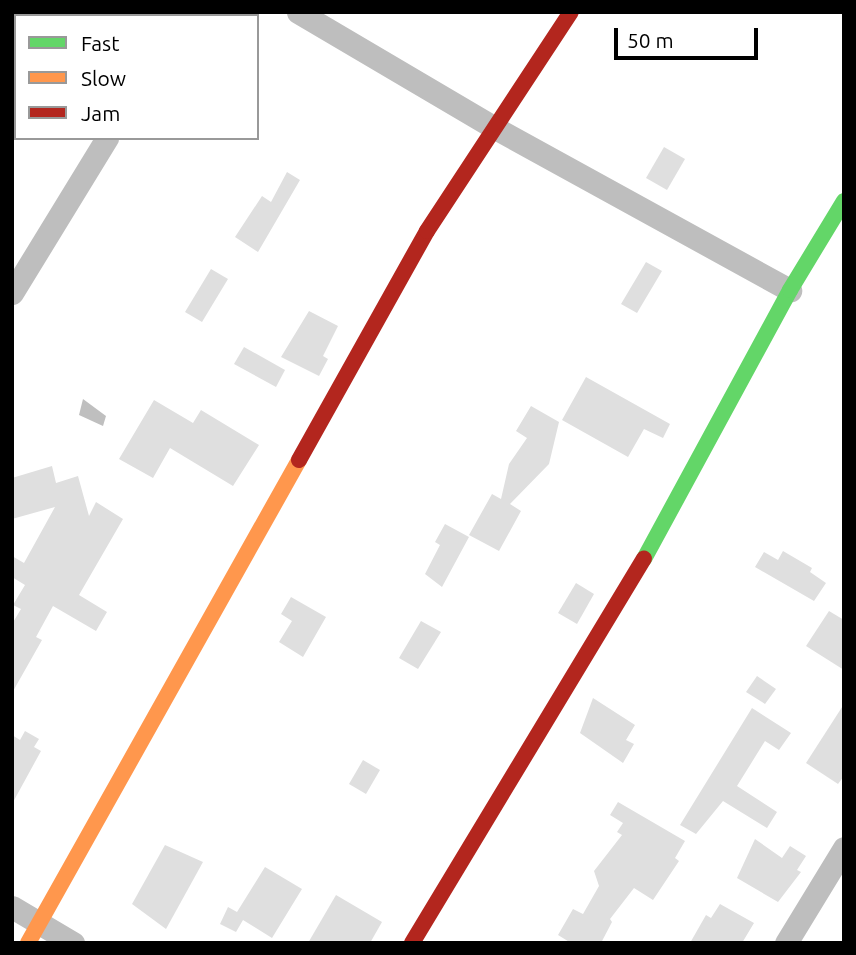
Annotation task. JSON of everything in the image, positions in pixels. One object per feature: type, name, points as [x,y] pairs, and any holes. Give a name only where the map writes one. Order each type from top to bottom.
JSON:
[{"type":"street","points":[[298,12],[495,128],[790,289]]},
{"type":"street","points":[[34,933],[421,243],[571,12]]},
{"type":"street","points":[[12,293],[106,140]]},
{"type":"street","points":[[412,943],[512,772],[591,651],[723,420],[790,289],[844,201]]},
{"type":"street","points":[[786,943],[844,848]]},
{"type":"street","points":[[12,907],[34,933],[73,943]]},
{"type":"shaded area","points":[[83,399],[106,416],[103,426],[79,415]]},
{"type":"building","points":[[664,147],[685,159],[667,190],[646,178]]},
{"type":"building","points":[[287,172],[300,180],[258,252],[235,237],[262,196],[271,202]]},
{"type":"building","points":[[646,262],[662,271],[637,313],[621,304]]},
{"type":"building","points":[[211,269],[228,279],[202,322],[185,312]]},
{"type":"building","points":[[309,311],[338,326],[323,356],[328,359],[319,376],[281,357]]},
{"type":"building","points":[[244,347],[285,370],[276,387],[234,364]]},
{"type":"building","points":[[586,377],[670,424],[663,438],[644,429],[628,457],[562,420]]},
{"type":"building","points":[[154,400],[193,423],[201,410],[259,445],[233,486],[170,448],[153,478],[119,459]]},
{"type":"building","points":[[531,406],[559,422],[549,464],[510,504],[521,511],[499,551],[469,535],[492,494],[501,499],[509,464],[527,438],[516,431]]},
{"type":"building","points":[[52,466],[56,483],[78,476],[89,516],[96,502],[123,519],[79,595],[107,612],[96,631],[53,606],[36,637],[42,640],[12,693],[12,624],[21,609],[13,605],[25,585],[12,577],[12,556],[24,563],[55,507],[12,519],[12,478]]},
{"type":"building","points":[[445,524],[469,537],[442,587],[425,574],[440,545],[435,542]]},
{"type":"building","points":[[783,551],[812,568],[810,572],[826,583],[814,601],[755,567],[764,552],[778,560]]},
{"type":"building","points":[[576,583],[594,594],[577,624],[558,613]]},
{"type":"building","points":[[291,597],[326,617],[303,657],[279,642],[292,621],[281,614]]},
{"type":"building","points":[[829,611],[844,620],[844,670],[806,646]]},
{"type":"building","points":[[421,621],[441,632],[418,669],[399,658]]},
{"type":"building","points":[[757,676],[776,689],[765,704],[746,692]]},
{"type":"building","points":[[593,698],[635,725],[626,740],[634,744],[623,763],[580,733]]},
{"type":"building","points":[[844,704],[844,776],[838,784],[806,763]]},
{"type":"building","points":[[752,708],[791,733],[779,750],[765,741],[737,786],[777,812],[767,828],[723,801],[696,834],[680,825]]},
{"type":"building","points":[[25,731],[39,739],[34,747],[41,751],[12,804],[12,735],[20,740]]},
{"type":"building","points":[[363,760],[380,770],[366,794],[349,784]]},
{"type":"building","points":[[618,802],[685,841],[675,858],[679,861],[653,900],[634,888],[610,919],[612,922],[601,943],[571,943],[558,935],[573,909],[583,914],[599,886],[594,871],[622,835],[617,832],[623,823],[610,815]]},
{"type":"building","points":[[755,839],[782,858],[790,846],[806,856],[797,870],[801,872],[778,902],[737,878]]},
{"type":"building","points":[[165,845],[203,862],[166,929],[132,904]]},
{"type":"building","points":[[265,867],[302,889],[272,938],[243,920],[236,932],[220,924],[228,907],[237,912]]},
{"type":"building","points":[[336,895],[382,922],[370,943],[308,943]]},
{"type":"building","points":[[720,904],[754,923],[742,943],[690,943],[706,915],[711,918]]},
{"type":"traffic: fast","points":[[644,559],[790,290],[844,201]]},
{"type":"traffic: slow","points":[[28,943],[299,460]]},
{"type":"traffic: jam","points":[[299,460],[427,231],[571,12]]},
{"type":"traffic: jam","points":[[412,943],[644,559]]}]
